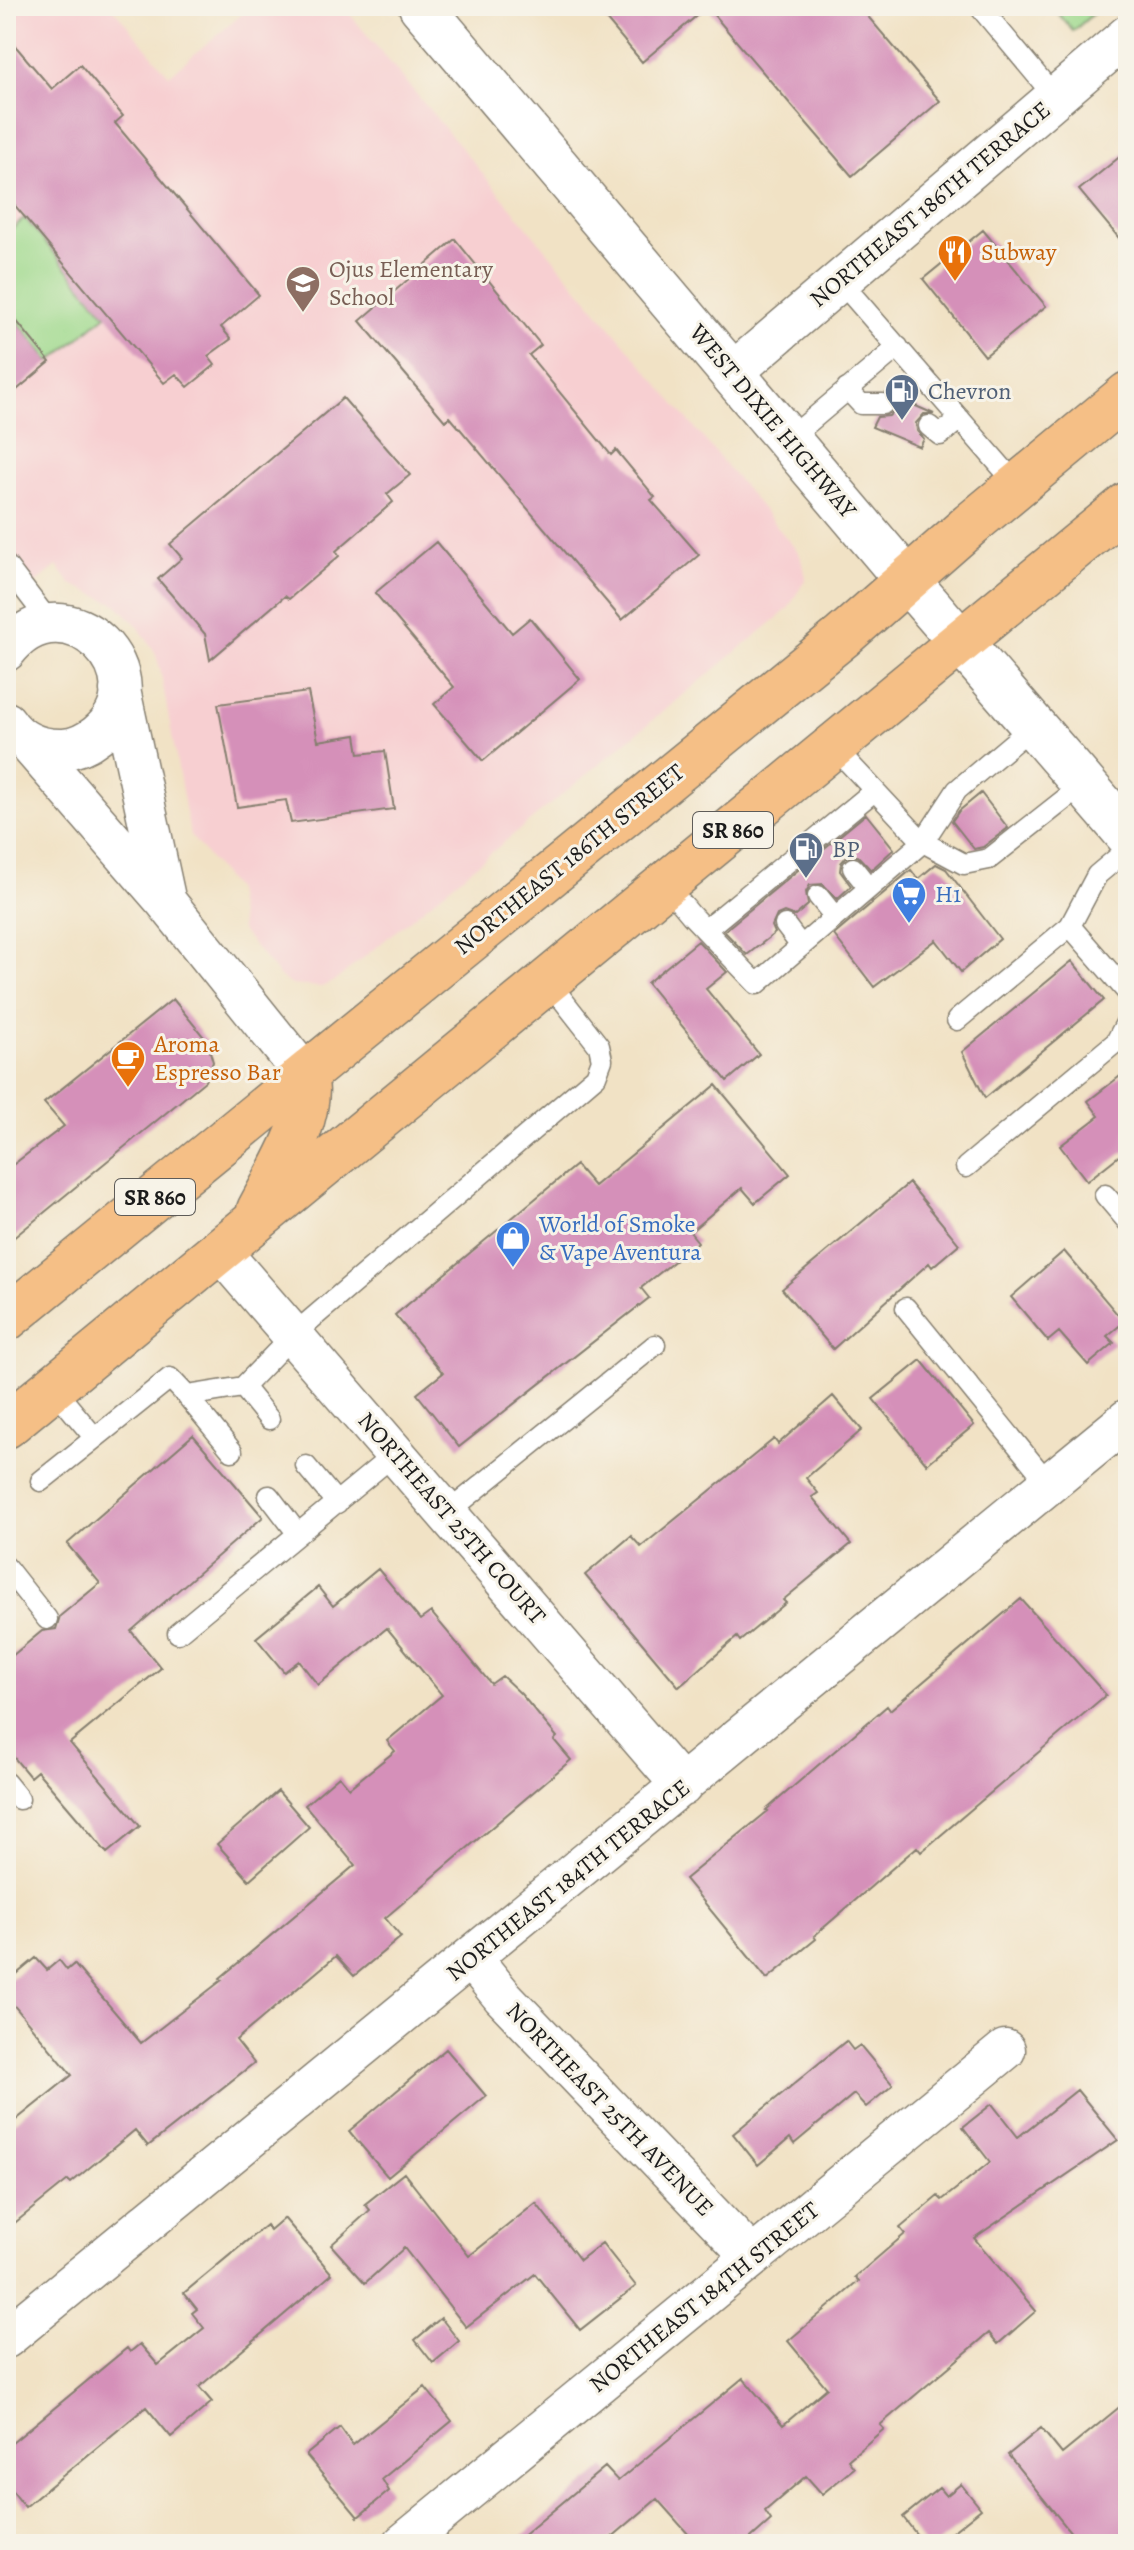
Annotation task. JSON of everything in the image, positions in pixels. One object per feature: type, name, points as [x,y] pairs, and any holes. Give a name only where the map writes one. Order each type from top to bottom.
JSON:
[{"type":"main road","name":"NORTHEAST 186TH STREET","points":[[6,1319],[842,637],[906,579],[1128,394]]},
{"type":"main road","name":"SR 860","points":[[6,1426],[1128,504]]},
{"type":"main road","points":[[253,1224],[302,1119],[308,1087],[305,1075]]},
{"type":"street","name":"WEST DIXIE HIGHWAY","points":[[421,6],[906,579],[1128,835]]},
{"type":"street","name":"NORTHEAST 186TH TERRACE","points":[[732,373],[1128,35]]},
{"type":"street","points":[[6,651],[15,640],[32,629],[51,624],[73,625],[92,634],[108,649],[118,668],[120,690],[166,902]]},
{"type":"street","points":[[16,732],[47,749],[68,749],[88,742],[111,719],[120,690]]},
{"type":"street","points":[[16,732],[166,902],[305,1075]]},
{"type":"street","name":"NORTHEAST 25TH COURT","points":[[220,1251],[682,1786]]},
{"type":"street","name":"NORTHEAST 184TH TERRACE","points":[[6,2338],[1128,1419]]},
{"type":"street","name":"NORTHEAST 25TH AVENUE","points":[[472,1959],[503,1997],[752,2257]]},
{"type":"street","name":"NORTHEAST 184TH STREET","points":[[403,2544],[1005,2050]]},
{"type":"lane","points":[[979,6],[1055,97]]},
{"type":"lane","points":[[840,281],[1017,485]]},
{"type":"lane","points":[[789,439],[867,404],[898,347]]},
{"type":"lane","points":[[931,434],[960,419]]},
{"type":"lane","points":[[6,565],[51,624]]},
{"type":"lane","points":[[666,885],[757,984],[923,842],[957,790],[1034,725]]},
{"type":"lane","points":[[834,747],[923,842],[964,864],[989,859],[1084,784]]},
{"type":"lane","points":[[705,930],[792,863],[874,791]]},
{"type":"lane","points":[[957,1020],[1070,926],[1097,875],[1128,849]]},
{"type":"lane","points":[[853,868],[869,888]]},
{"type":"lane","points":[[818,896],[835,917]]},
{"type":"lane","points":[[785,925],[801,946]]},
{"type":"lane","points":[[1070,926],[1128,993]]},
{"type":"lane","points":[[187,1396],[243,1387],[294,1334],[596,1076],[602,1060],[599,1046],[548,981]]},
{"type":"lane","points":[[966,1167],[1116,1042],[1128,1019]]},
{"type":"lane","points":[[1105,1195],[1128,1222]]},
{"type":"lane","points":[[906,1308],[1049,1484]]},
{"type":"lane","points":[[447,1513],[655,1345]]},
{"type":"lane","points":[[41,1481],[170,1378],[232,1451]]},
{"type":"lane","points":[[243,1387],[269,1419]]},
{"type":"lane","points":[[53,1388],[95,1438]]},
{"type":"lane","points":[[178,1633],[396,1453]]},
{"type":"lane","points":[[306,1466],[337,1503]]},
{"type":"lane","points":[[269,1496],[298,1534]]},
{"type":"lane","points":[[6,1567],[47,1619]]},
{"type":"shaded area","name":"Ojus Elementary School","points":[[6,6],[111,6],[169,75],[252,6],[343,6],[799,553],[803,564],[806,578],[788,609],[335,981],[321,987],[291,985],[280,977],[241,930],[235,890],[190,835],[160,669],[155,652],[137,625],[116,604],[71,584],[57,566],[6,607]]},
{"type":"green space","points":[[1052,6],[1102,6],[1073,31]]},
{"type":"green space","points":[[25,218],[106,315],[50,362],[6,308],[6,234]]},
{"type":"building","points":[[595,6],[859,6],[940,101],[852,176],[707,7],[642,62]]},
{"type":"building","points":[[6,35],[52,89],[80,65],[123,116],[115,123],[259,295],[221,327],[231,339],[208,356],[215,365],[188,387],[176,374],[164,383],[6,195]]},
{"type":"building","points":[[1128,150],[1128,249],[1079,190]]},
{"type":"building","points":[[983,230],[1046,306],[985,356],[923,279]]},
{"type":"building","points":[[455,239],[541,345],[529,355],[611,455],[616,450],[655,497],[651,500],[699,555],[622,620],[450,417],[445,421],[360,321]]},
{"type":"building","points":[[6,308],[50,362],[6,399]]},
{"type":"building","name":"Chevron","points":[[893,396],[934,414],[924,414],[916,423],[917,431],[924,439],[920,447],[872,427],[877,417],[889,416],[894,411],[896,403]]},
{"type":"building","points":[[343,398],[410,475],[387,494],[393,502],[336,551],[339,556],[289,599],[285,596],[210,660],[205,634],[158,579],[182,558],[170,544]]},
{"type":"building","points":[[436,542],[512,633],[530,618],[580,679],[483,761],[434,704],[454,687],[375,593]]},
{"type":"building","points":[[308,692],[318,741],[356,735],[359,754],[385,751],[394,809],[291,823],[286,800],[237,807],[218,704]]},
{"type":"building","points":[[981,793],[1008,828],[983,847],[974,849],[952,821]]},
{"type":"building","name":"BP","points":[[866,814],[894,849],[871,870],[858,856],[846,857],[840,871],[851,886],[837,899],[823,884],[810,885],[806,892],[808,905],[795,916],[784,912],[777,915],[772,926],[775,933],[747,955],[724,931]]},
{"type":"building","name":"H1","points":[[936,864],[946,869],[1000,939],[961,972],[936,940],[874,987],[834,935],[911,870],[918,879]]},
{"type":"building","points":[[698,941],[727,972],[706,989],[759,1054],[727,1081],[647,983]]},
{"type":"building","points":[[1072,961],[1104,1000],[985,1098],[962,1052]]},
{"type":"building","name":"Aroma Espresso Bar","points":[[173,999],[207,1041],[213,1062],[205,1081],[6,1244],[6,1170],[64,1126],[44,1103]]},
{"type":"building","points":[[1128,1070],[1128,1154],[1125,1151],[1087,1181],[1060,1146],[1099,1116],[1088,1101]]},
{"type":"building","points":[[716,1085],[790,1174],[755,1203],[742,1188],[690,1232],[698,1242],[641,1288],[649,1298],[459,1447],[417,1394],[443,1373],[395,1315],[576,1165],[594,1186]]},
{"type":"building","points":[[909,1183],[959,1244],[932,1267],[929,1263],[833,1349],[782,1289]]},
{"type":"building","points":[[1064,1251],[1124,1322],[1107,1336],[1114,1343],[1088,1365],[1059,1332],[1048,1341],[1011,1297]]},
{"type":"building","points":[[921,1360],[974,1425],[927,1464],[873,1399]]},
{"type":"building","points":[[833,1396],[862,1430],[806,1478],[818,1493],[812,1497],[851,1544],[783,1600],[786,1603],[740,1641],[737,1637],[679,1687],[585,1575],[631,1536],[641,1547],[774,1439],[778,1444]]},
{"type":"building","points":[[193,1435],[263,1517],[131,1631],[161,1668],[70,1743],[140,1826],[107,1853],[37,1771],[30,1777],[6,1748],[6,1661],[42,1631],[56,1629],[60,1616],[100,1583],[67,1544]]},
{"type":"building","points":[[378,1569],[420,1620],[431,1612],[491,1684],[502,1676],[521,1694],[557,1737],[554,1740],[571,1760],[385,1918],[401,1937],[354,1976],[336,1956],[236,2040],[254,2063],[148,2146],[135,2130],[71,2183],[68,2180],[6,2230],[6,2128],[72,2075],[6,1996],[6,1983],[36,1958],[47,1970],[59,1960],[67,1970],[74,1964],[141,2043],[222,1980],[220,1978],[355,1865],[305,1805],[339,1776],[349,1788],[395,1751],[387,1741],[442,1695],[387,1628],[318,1685],[299,1661],[284,1672],[256,1638],[318,1587],[333,1606]]},
{"type":"building","points":[[1021,1599],[1106,1695],[921,1852],[917,1847],[767,1979],[685,1879],[887,1706],[890,1710]]},
{"type":"building","points":[[278,1791],[309,1827],[249,1880],[217,1844]]},
{"type":"building","points":[[846,2041],[853,2050],[860,2045],[893,2085],[866,2107],[854,2094],[794,2144],[790,2138],[758,2165],[733,2134]]},
{"type":"building","points":[[446,2049],[486,2096],[388,2177],[349,2131]]},
{"type":"building","points":[[1077,2090],[1118,2140],[974,2238],[1036,2311],[998,2344],[989,2333],[880,2425],[884,2429],[848,2460],[854,2468],[822,2494],[806,2476],[765,2511],[771,2520],[744,2544],[697,2544],[657,2499],[604,2544],[513,2544],[605,2467],[618,2481],[743,2378],[783,2425],[827,2388],[788,2341],[859,2281],[855,2277],[905,2234],[900,2228],[938,2196],[942,2200],[990,2162],[963,2127],[992,2104],[1018,2137]]},
{"type":"building","points":[[404,2173],[469,2256],[536,2203],[580,2260],[602,2243],[636,2286],[580,2330],[535,2274],[466,2327],[404,2248],[365,2283],[331,2245],[370,2210],[365,2204]]},
{"type":"building","points":[[284,2218],[332,2274],[199,2387],[212,2402],[171,2437],[146,2407],[25,2507],[6,2483],[6,2448],[127,2348],[130,2352],[140,2344],[158,2365],[204,2328],[192,2313],[197,2309],[184,2293],[266,2225],[270,2230]]},
{"type":"building","points":[[441,2318],[459,2341],[433,2363],[415,2340]]},
{"type":"building","points":[[425,2387],[452,2421],[382,2479],[389,2491],[358,2517],[306,2455],[340,2427],[353,2445]]},
{"type":"building","points":[[1128,2400],[1128,2544],[1080,2544],[1008,2455],[1041,2428],[1062,2454]]},
{"type":"building","points":[[961,2484],[981,2509],[937,2544],[924,2544],[903,2517],[939,2488],[946,2496]]},
{"type":"place","name":"Subway","points":[[955,283]]},
{"type":"place","name":"Ojus Elementary School","points":[[303,314]]},
{"type":"place","name":"Chevron","points":[[902,422]]},
{"type":"place","name":"BP","points":[[806,880]]},
{"type":"place","name":"H1","points":[[909,925]]},
{"type":"place","name":"Aroma Espresso Bar","points":[[128,1089]]},
{"type":"place","name":"World of Smoke & Vape Aventura","points":[[513,1269]]}]
